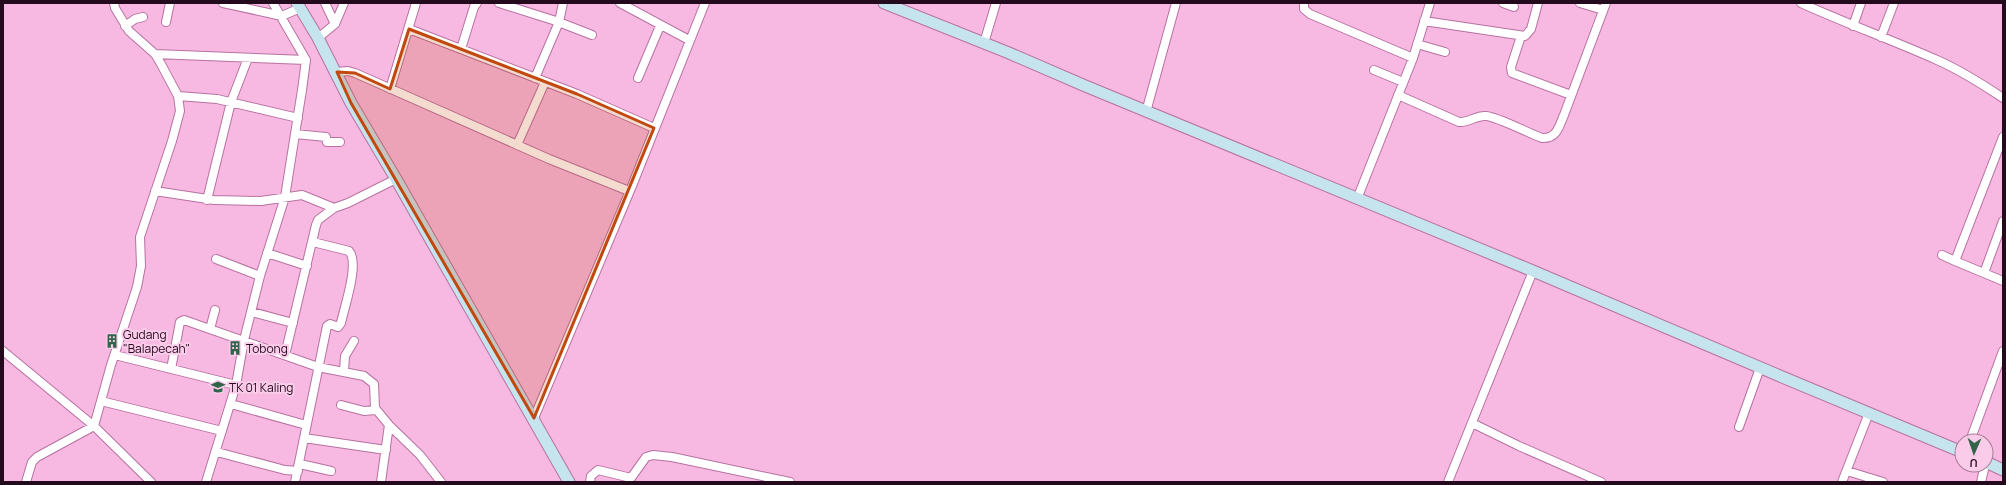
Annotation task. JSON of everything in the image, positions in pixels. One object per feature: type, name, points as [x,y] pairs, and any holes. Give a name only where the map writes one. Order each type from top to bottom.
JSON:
[{"type":"main road","points":[[884,3],[984,43],[1357,199],[1533,270],[1760,368],[1954,449]]},
{"type":"main road","points":[[291,10],[318,38],[337,72],[350,103],[534,418],[569,482]]},
{"type":"street","points":[[26,482],[32,462],[37,457],[94,426],[142,266],[140,237],[180,111],[178,96],[155,54],[125,26],[115,8],[114,3]]},
{"type":"street","points":[[166,22],[170,3]]},
{"type":"street","points":[[223,3],[291,10]]},
{"type":"street","points":[[273,3],[291,10]]},
{"type":"street","points":[[324,3],[335,24]]},
{"type":"street","points":[[318,38],[335,24],[344,3]]},
{"type":"street","points":[[390,89],[416,3]]},
{"type":"street","points":[[461,49],[474,7],[477,3]]},
{"type":"street","points":[[499,3],[559,22],[592,35]]},
{"type":"street","points":[[535,78],[559,22],[563,3]]},
{"type":"street","points":[[620,3],[660,26],[689,40]]},
{"type":"street","points":[[534,418],[629,191],[705,3]]},
{"type":"street","points":[[984,43],[996,3]]},
{"type":"street","points":[[1146,112],[1176,3]]},
{"type":"street","points":[[1304,3],[1304,8],[1310,14],[1413,58]]},
{"type":"street","points":[[1357,199],[1413,58],[1430,3]]},
{"type":"street","points":[[1503,3],[1514,7]]},
{"type":"street","points":[[1424,21],[1522,36],[1527,34],[1531,29],[1538,3]]},
{"type":"street","points":[[1398,95],[1458,122],[1464,122],[1477,117],[1489,116],[1536,136],[1548,138],[1557,131],[1604,7],[1580,3]]},
{"type":"street","points":[[1800,3],[1943,63],[1969,76],[2003,98]]},
{"type":"street","points":[[1853,26],[1862,3]]},
{"type":"street","points":[[1881,37],[1894,3]]},
{"type":"street","points":[[206,482],[217,452],[231,404],[244,340],[260,276],[284,197],[298,118],[306,60],[291,10]]},
{"type":"street","points":[[125,26],[135,18],[143,17]]},
{"type":"street","points":[[638,78],[660,26]]},
{"type":"street","points":[[409,29],[545,82],[654,128]]},
{"type":"street","points":[[1522,36],[1511,68],[1512,73],[1571,95]]},
{"type":"street","points":[[1417,44],[1445,52]]},
{"type":"street","points":[[155,54],[306,60]]},
{"type":"street","points":[[207,200],[231,102],[248,58]]},
{"type":"street","points":[[1374,70],[1403,82]]},
{"type":"street","points":[[337,72],[348,71],[355,73],[517,145],[629,191]]},
{"type":"street","points":[[517,145],[545,82]]},
{"type":"street","points":[[178,96],[209,98],[231,102],[298,118]]},
{"type":"street","points":[[295,134],[326,137],[327,142],[340,142]]},
{"type":"street","points":[[1956,261],[2003,138]]},
{"type":"street","points":[[285,355],[318,220],[334,208],[348,203],[394,180]]},
{"type":"street","points":[[155,191],[207,200],[261,201],[302,194],[334,208]]},
{"type":"street","points":[[1984,273],[2003,221]]},
{"type":"street","points":[[295,482],[327,326],[330,324],[338,327],[341,323],[351,280],[353,263],[352,254],[349,251],[313,242]]},
{"type":"street","points":[[267,253],[307,266]]},
{"type":"street","points":[[1942,256],[2003,281]]},
{"type":"street","points":[[216,259],[260,276]]},
{"type":"street","points":[[1448,482],[1533,270]]},
{"type":"street","points":[[210,329],[215,310]]},
{"type":"street","points":[[252,312],[293,323]]},
{"type":"street","points":[[171,369],[181,321],[184,320],[318,367],[364,376],[372,380],[374,384],[376,410],[420,455],[441,482]]},
{"type":"street","points":[[344,371],[345,356],[354,341]]},
{"type":"street","points":[[3,351],[94,426],[151,482]]},
{"type":"street","points":[[1973,433],[2003,351]]},
{"type":"street","points":[[115,355],[236,384]]},
{"type":"street","points":[[1739,427],[1760,368]]},
{"type":"street","points":[[101,400],[222,431]]},
{"type":"street","points":[[231,404],[306,425]]},
{"type":"street","points":[[341,406],[364,411],[376,410]]},
{"type":"street","points":[[1842,482],[1870,413]]},
{"type":"street","points":[[1472,423],[1519,446],[1601,482]]},
{"type":"street","points":[[381,482],[389,424]]},
{"type":"street","points":[[304,438],[386,450]]},
{"type":"street","points":[[217,452],[285,470],[299,468],[331,471]]},
{"type":"street","points":[[590,482],[591,476],[598,470],[631,478],[644,458],[653,455],[672,457],[790,482]]},
{"type":"street","points":[[1847,471],[1883,482]]},
{"type":"highlighted area","points":[[409,29],[577,94],[654,128],[534,418],[351,103],[337,72],[355,73],[390,89]]},
{"type":"place","name":"Gudang \"Balapecah\"","points":[[112,341]]},
{"type":"place","name":"Tobong","points":[[235,348]]},
{"type":"place","name":"TK 01 Kaling","points":[[218,387]]}]
